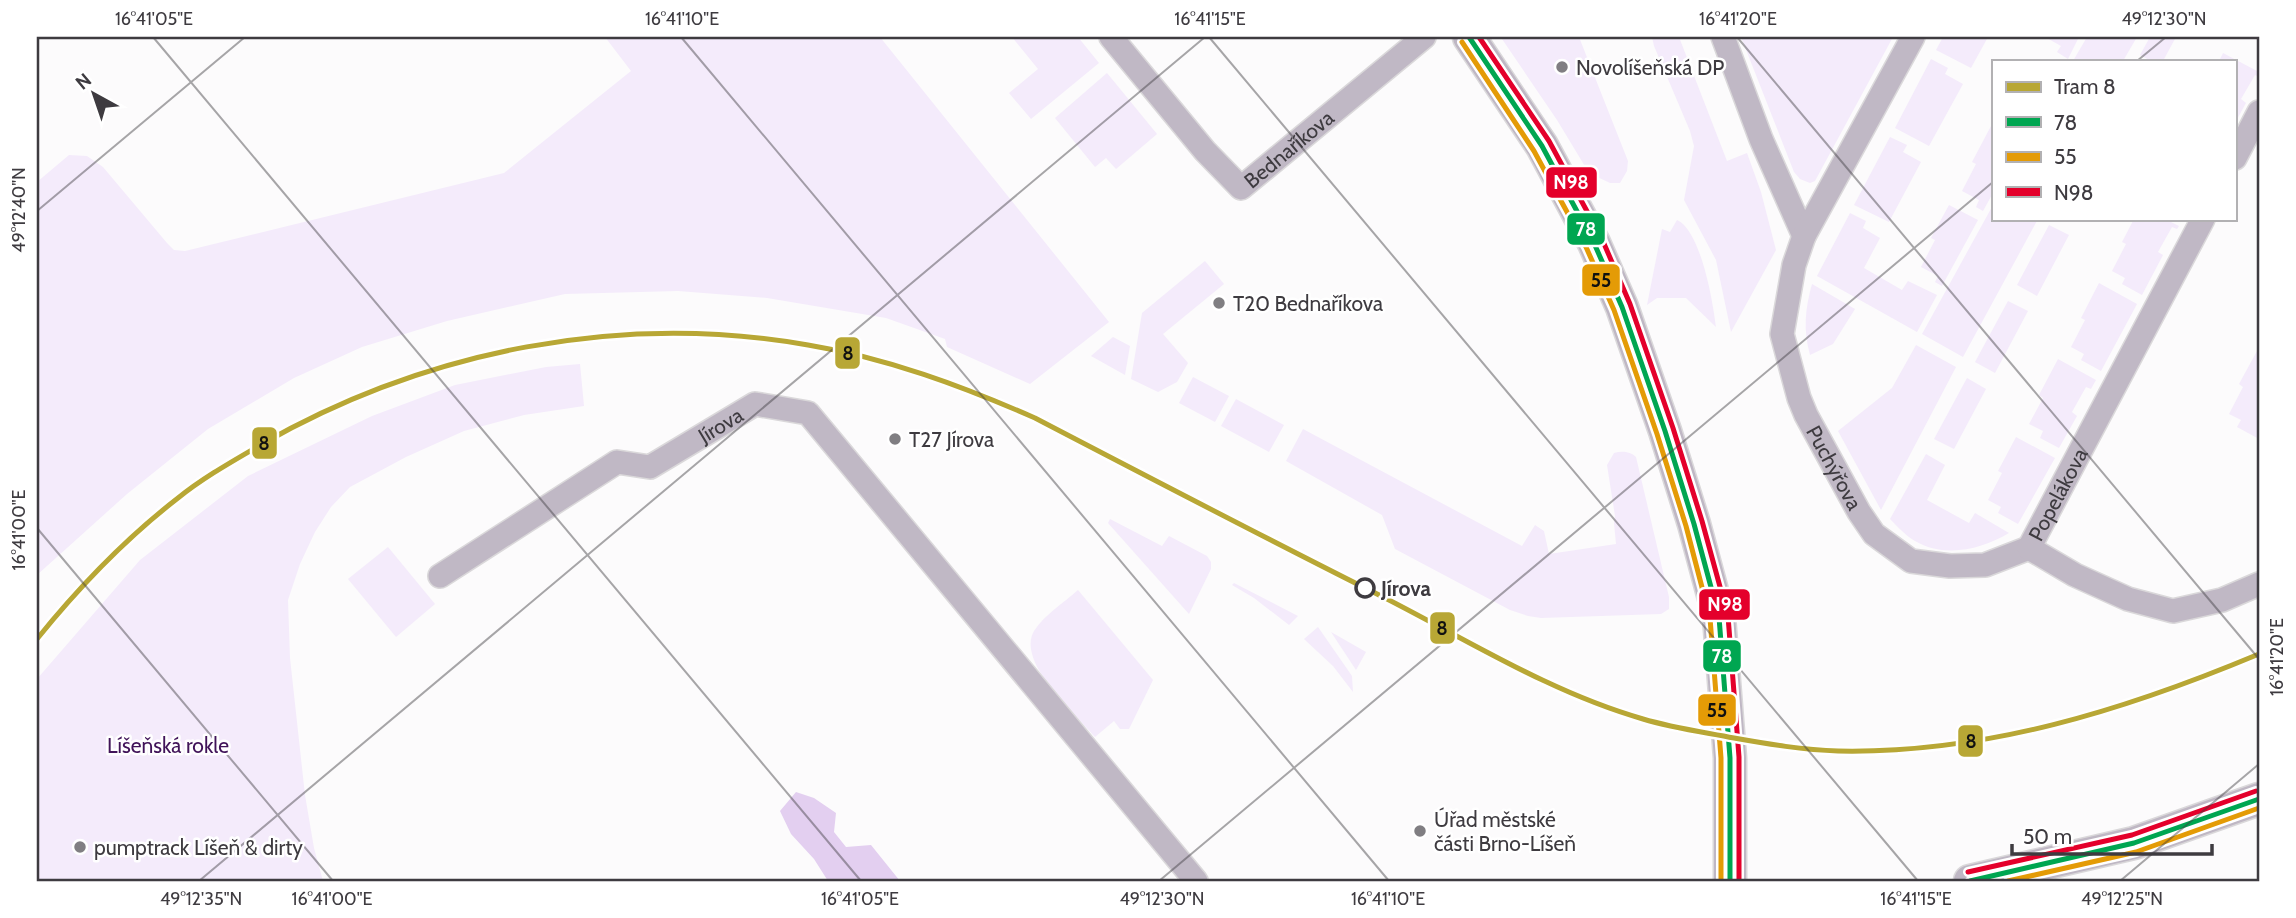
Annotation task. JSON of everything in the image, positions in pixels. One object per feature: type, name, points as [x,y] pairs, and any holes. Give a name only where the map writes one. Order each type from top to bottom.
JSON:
[{"type":"street","name":"Bednaříkova","points":[[1111,37],[1205,151],[1241,188],[1424,37]]},
{"type":"street","points":[[1469,37],[1542,146],[1594,243],[1622,307],[1694,524],[1718,617],[1730,758],[1730,881]]},
{"type":"street","points":[[1723,37],[1761,139],[1804,236]]},
{"type":"street","name":"Puchýřova","points":[[1913,37],[1804,236],[1794,265],[1783,334],[1806,415],[1874,534],[1911,561],[1950,566],[1984,565],[2029,548]]},
{"type":"street","points":[[2236,156],[2259,112]]},
{"type":"street","name":"Popelákova","points":[[2202,220],[2029,548],[2075,575],[2128,599],[2173,611],[2222,600],[2259,584]]},
{"type":"street","name":"Jírova","points":[[440,576],[617,462],[650,467],[755,404],[808,413],[1196,881]]},
{"type":"street","points":[[1970,881],[2134,843],[2257,804]]},
{"type":"green space","points":[[605,37],[880,37],[1109,322],[1030,384],[947,347],[945,339],[886,318],[767,298],[678,291],[565,294],[447,321],[362,347],[294,378],[208,429],[127,494],[37,575],[37,182],[69,155],[87,156],[103,167],[174,250],[185,251],[504,173],[631,71]]},
{"type":"green space","points":[[1012,37],[1078,37],[1099,63],[1031,119],[1009,93],[1038,69]]},
{"type":"green space","points":[[1579,37],[1628,161],[1627,171],[1620,183],[1610,183],[1589,173],[1502,39]]},
{"type":"green space","points":[[1652,37],[1679,37],[1727,161],[1747,153],[1761,192],[1776,250],[1731,332],[1716,260],[1684,200],[1694,146],[1690,131]]},
{"type":"green space","points":[[1741,37],[1893,37],[1815,181],[1810,183],[1800,179],[1794,172]]},
{"type":"green space","points":[[1943,37],[1988,37],[1971,68],[1936,50]]},
{"type":"green space","points":[[2045,37],[2079,37],[2068,59],[2057,52],[2061,46]]},
{"type":"green space","points":[[2087,37],[2137,37],[2124,60],[2074,60]]},
{"type":"green space","points":[[2150,37],[2176,37],[2164,60],[2149,60],[2140,55]]},
{"type":"green space","points":[[2223,53],[2259,72],[2259,77],[2255,75],[2241,99],[2246,103],[2236,121],[2236,60],[2220,60]]},
{"type":"green space","points":[[1931,59],[1948,68],[1945,74],[1963,84],[1929,146],[1895,128]]},
{"type":"green space","points":[[1107,73],[1157,134],[1116,169],[1106,158],[1095,167],[1055,118]]},
{"type":"green space","points":[[1992,126],[1992,195],[1983,211],[1976,207],[1979,200],[1962,191],[1976,164],[1972,162]]},
{"type":"green space","points":[[1890,137],[1907,145],[1903,152],[1921,162],[1889,222],[1854,205]]},
{"type":"green space","points":[[1949,205],[1978,220],[1942,286],[1935,282],[1938,276],[1921,267],[1935,240],[1931,238]]},
{"type":"green space","points":[[1992,207],[1992,220],[2037,220],[1963,357],[1922,334]]},
{"type":"green space","points":[[1850,213],[1866,221],[1863,228],[1880,238],[1864,268],[1902,290],[1908,281],[1937,295],[1917,332],[1817,276]]},
{"type":"green space","points":[[1677,220],[1693,238],[1699,252],[1709,285],[1716,327],[1686,298],[1657,298],[1647,305],[1662,229],[1670,232]]},
{"type":"green space","points":[[2133,220],[2167,220],[2179,226],[2177,229],[2172,227],[2158,252],[2163,255],[2142,295],[2122,284],[2125,278],[2112,271],[2126,244],[2122,242]]},
{"type":"green space","points":[[2049,225],[2069,235],[2037,296],[2017,285]]},
{"type":"green space","points":[[1205,261],[1224,284],[1163,334],[1188,363],[1177,382],[1158,392],[1131,379],[1142,313]]},
{"type":"green space","points":[[2099,283],[2137,304],[2101,371],[2081,360],[2084,354],[2071,347],[2085,320],[2081,318]]},
{"type":"green space","points":[[1812,284],[1855,309],[1833,344],[1810,355],[1806,320]]},
{"type":"green space","points":[[2008,301],[2028,311],[1995,373],[1975,362]]},
{"type":"green space","points":[[1113,337],[1130,346],[1125,375],[1091,356]]},
{"type":"green space","points":[[1916,345],[1956,367],[1881,510],[1838,431],[1892,388]]},
{"type":"green space","points":[[2257,351],[2259,439],[2237,427],[2241,420],[2229,414],[2243,387],[2239,384]]},
{"type":"green space","points":[[2058,359],[2096,380],[2091,389],[2086,387],[2072,412],[2077,416],[2059,448],[2040,438],[2043,431],[2029,424],[2043,398],[2039,395]]},
{"type":"green space","name":"Líšeňská rokle","points":[[580,364],[584,406],[524,415],[464,431],[406,457],[350,487],[331,507],[315,532],[300,564],[288,600],[290,658],[305,795],[323,881],[37,881],[37,679],[140,560],[248,476],[372,416],[455,385],[546,367]]},
{"type":"green space","points":[[1193,377],[1229,396],[1215,422],[1179,403]]},
{"type":"green space","points":[[1967,378],[1986,389],[1954,449],[1934,439]]},
{"type":"green space","points":[[1236,399],[1284,425],[1269,452],[1221,426]]},
{"type":"green space","points":[[1303,429],[1522,546],[1535,525],[1544,531],[1549,554],[1616,544],[1615,516],[1607,465],[1614,453],[1631,454],[1636,457],[1669,597],[1669,609],[1661,614],[1541,618],[1510,610],[1395,549],[1382,515],[1286,461]]},
{"type":"green space","points":[[2016,437],[2055,458],[2018,524],[1998,513],[2001,507],[1988,500],[2002,473],[1998,471]]},
{"type":"green space","points":[[1926,454],[1945,465],[1927,500],[1969,523],[1975,513],[2009,533],[1987,544],[1950,550],[1926,546],[1902,531],[1890,519]]},
{"type":"green space","points":[[1110,519],[1162,546],[1169,536],[1207,556],[1211,569],[1189,614],[1108,523]]},
{"type":"green space","points":[[388,547],[435,604],[396,637],[348,579]]},
{"type":"green space","points":[[1234,583],[1298,616],[1289,625],[1232,585]]},
{"type":"green space","points":[[1078,590],[1153,680],[1129,729],[1120,729],[1114,721],[1095,737],[1050,687],[1033,657],[1031,644],[1038,625]]},
{"type":"green space","points":[[1318,627],[1352,676],[1353,692],[1333,666],[1304,639]]},
{"type":"green space","points":[[1331,632],[1366,652],[1356,670]]},
{"type":"shaded area","points":[[796,792],[814,798],[836,813],[834,832],[846,847],[871,845],[900,881],[828,881],[814,859],[791,834],[780,811]]},
{"type":"tram line","name":"8","points":[[37,639],[103,564],[178,498],[240,457],[325,411],[391,384],[458,363],[527,347],[597,337],[667,333],[738,336],[808,345],[895,365],[980,395],[1035,418],[1544,681],[1609,708],[1677,727],[1799,748],[1838,751],[1947,745],[2053,725],[2106,710],[2259,654]]},
{"type":"transit line","name":"78","points":[[1469,37],[1542,146],[1594,243],[1622,307],[1694,524],[1719,617],[1730,758],[1730,881]]},
{"type":"transit line","name":"N98","points":[[1479,37],[1549,141],[1602,239],[1630,304],[1702,521],[1728,616],[1739,757],[1739,881]]},
{"type":"transit line","name":"55","points":[[1462,42],[1534,151],[1586,247],[1614,310],[1686,526],[1710,618],[1721,758],[1721,881]]},
{"type":"transit line","name":"N98","points":[[1968,872],[2132,835],[2256,791]]},
{"type":"transit line","name":"78","points":[[1970,881],[2134,843],[2259,799]]},
{"type":"transit line","name":"55","points":[[2008,881],[2136,852],[2259,808]]},
{"type":"place","name":"Novolíšeňská DP","points":[[1562,67]]},
{"type":"place","name":"T20 Bednaříkova","points":[[1219,303]]},
{"type":"place","name":"T27 Jírova","points":[[895,439]]},
{"type":"place","name":"Jírova","points":[[1365,588]]},
{"type":"place","name":"Úřad městské části Brno-Líšeň","points":[[1420,831]]},
{"type":"place","name":"pumptrack Líšeň & dirty","points":[[80,847]]}]
